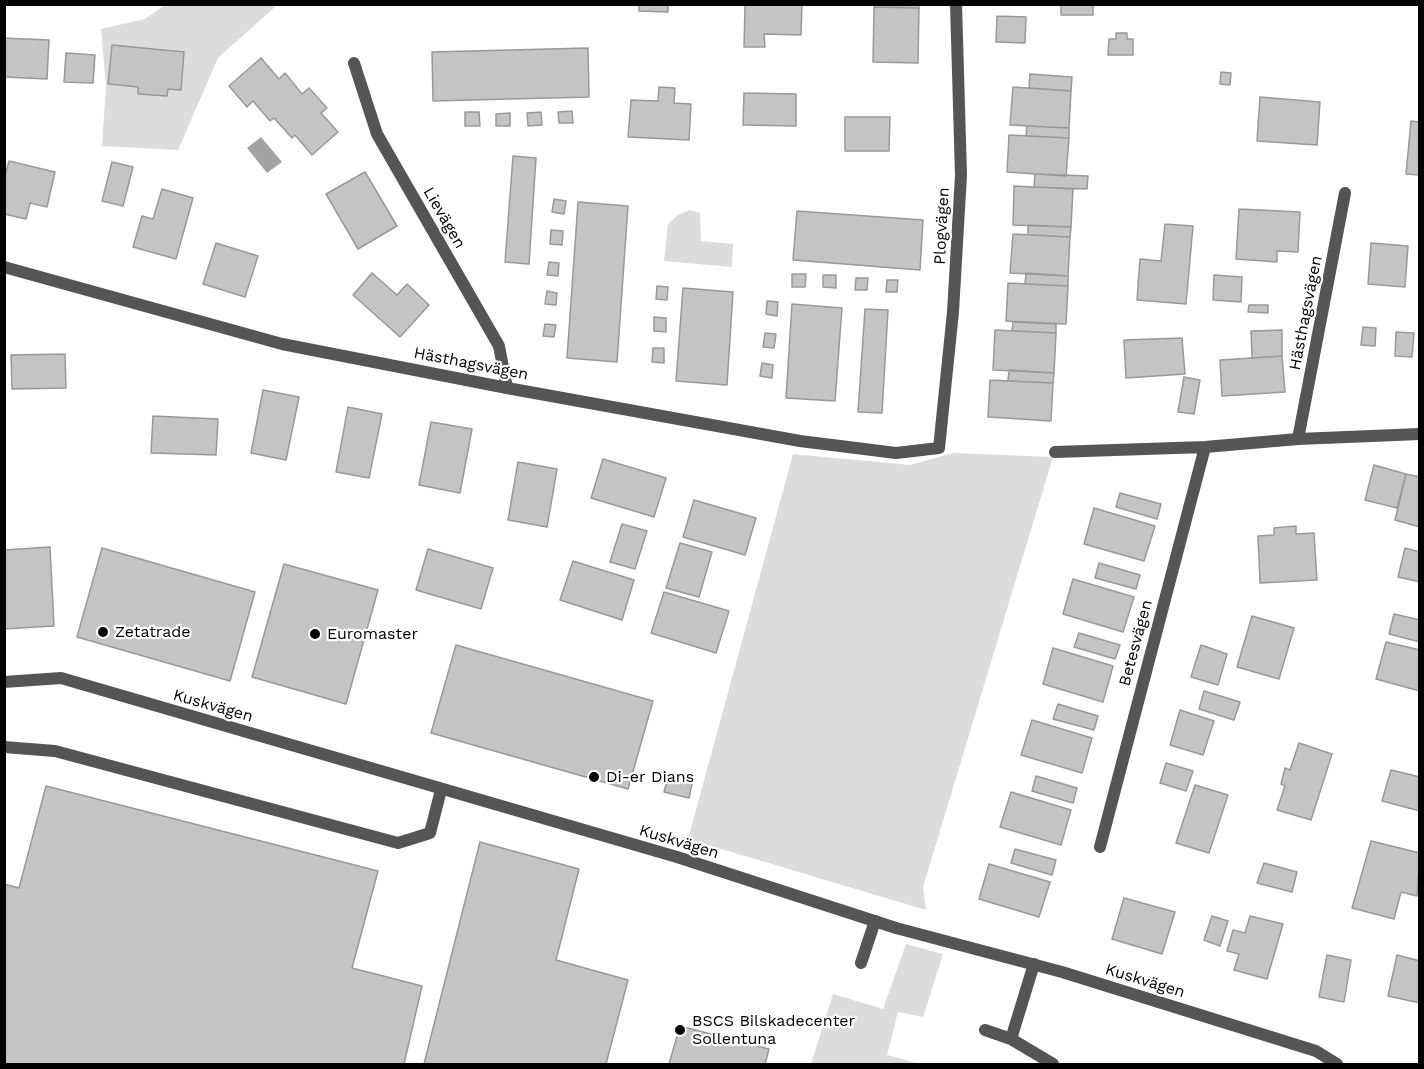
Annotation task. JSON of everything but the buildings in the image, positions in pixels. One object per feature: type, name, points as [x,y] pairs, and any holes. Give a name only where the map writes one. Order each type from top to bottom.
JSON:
[{"type":"street","name":"Plogvägen","points":[[939,448],[953,312],[961,176],[956,4]]},
{"type":"street","name":"Lievägen","points":[[354,63],[377,134],[499,346],[507,388]]},
{"type":"street","name":"Hästhagsvägen","points":[[1298,439],[1345,193]]},
{"type":"street","name":"Hästhagsvägen","points":[[4,267],[282,344],[507,388],[800,441],[896,453],[939,448]]},
{"type":"street","points":[[1055,452],[1205,447],[1298,439],[1419,434]]},
{"type":"street","name":"Betesvägen","points":[[1100,847],[1205,447]]},
{"type":"street","name":"Kuskvägen","points":[[4,682],[62,678],[676,857],[875,921],[1034,964],[1316,1051],[1338,1065]]},
{"type":"street","points":[[4,747],[55,751],[398,843],[430,833],[441,790]]},
{"type":"street","points":[[861,963],[875,921]]},
{"type":"street","points":[[1011,1039],[1034,964]]},
{"type":"street","points":[[985,1030],[1011,1039],[1053,1065]]},
{"type":"shaded area","points":[[165,5],[277,5],[218,58],[178,150],[102,146],[106,86],[101,29],[145,19]]},
{"type":"shaded area","points":[[261,137],[282,162],[267,173],[247,148]]},
{"type":"shaded area","points":[[690,210],[700,213],[701,241],[733,244],[732,267],[664,261],[668,224],[678,215]]},
{"type":"shaded area","points":[[953,453],[1053,457],[923,887],[926,910],[688,839],[793,454],[910,465]]},
{"type":"shaded area","points":[[906,944],[943,954],[923,1017],[898,1012],[887,1055],[920,1064],[811,1064],[833,994],[883,1009]]},
{"type":"place","name":"Zetatrade","points":[[103,632]]},
{"type":"place","name":"Euromaster","points":[[315,634]]},
{"type":"place","name":"Di-er Dians","points":[[594,777]]},
{"type":"place","name":"BSCS Bilskadecenter Sollentuna","points":[[680,1030]]}]
